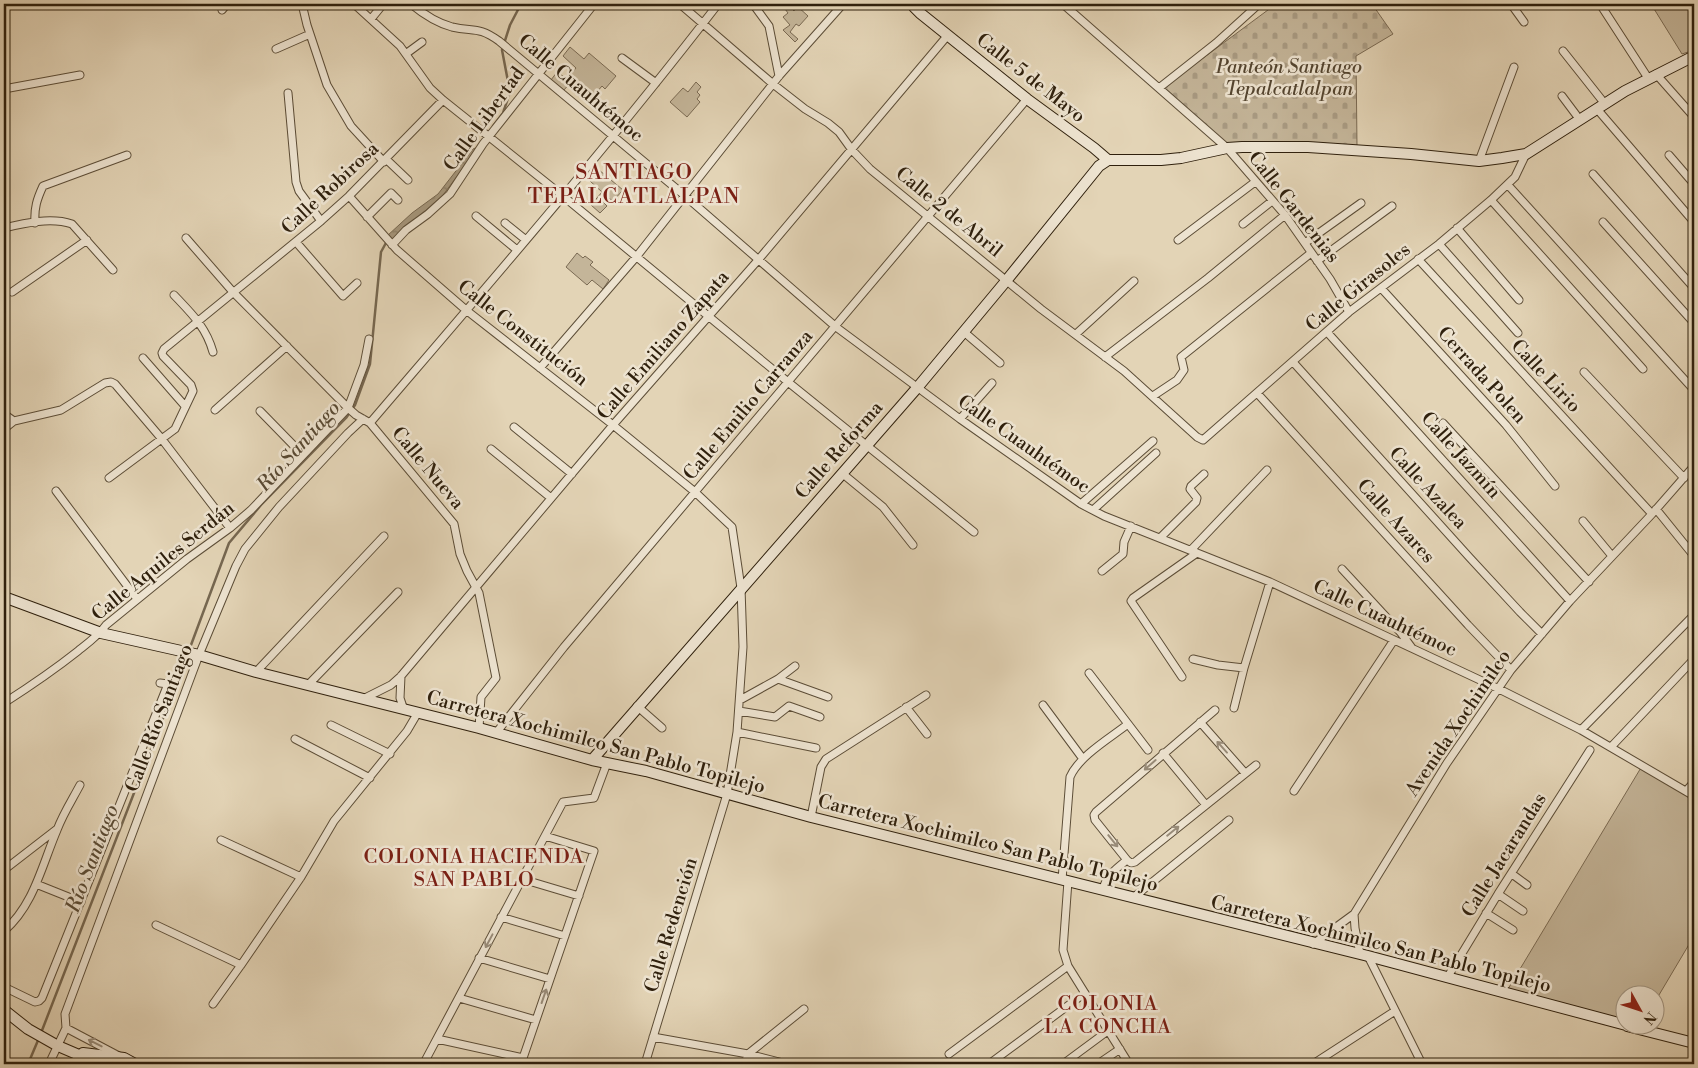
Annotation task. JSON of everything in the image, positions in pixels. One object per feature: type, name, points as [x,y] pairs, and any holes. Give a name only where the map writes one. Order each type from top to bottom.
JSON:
[{"type":"street","points":[[222,10],[227,4]]},
{"type":"street","points":[[302,4],[327,85],[339,107],[351,126],[408,180]]},
{"type":"street","points":[[354,4],[407,53],[430,88],[443,100],[490,136],[866,446],[974,532]]},
{"type":"street","name":"Calle Cuauhtémoc","points":[[411,4],[420,12],[434,19],[451,26],[480,30],[499,41],[684,194],[836,327],[960,420],[1081,504],[1270,582],[1497,688],[1581,730],[1694,796]]},
{"type":"street","name":"Calle Libertad","points":[[391,244],[450,194],[479,149],[594,4]]},
{"type":"street","name":"Calle 2 de Abril","points":[[680,4],[773,84],[805,109],[834,127],[870,169],[1041,309],[1124,371],[1197,437],[1203,440]]},
{"type":"street","points":[[367,421],[526,240],[656,83],[718,4]]},
{"type":"street","points":[[753,4],[769,26],[779,76]]},
{"type":"street","points":[[540,368],[636,256],[779,76],[842,4]]},
{"type":"street","points":[[1159,88],[1216,43],[1259,4]]},
{"type":"street","points":[[1511,4],[1524,22]]},
{"type":"street","points":[[1600,4],[1652,76],[1694,117]]},
{"type":"street","name":"Calle 5 de Mayo","points":[[913,5],[1027,99],[1108,160]]},
{"type":"street","name":"Calle Gardenias","points":[[1068,5],[1227,148],[1285,216],[1330,279],[1348,312]]},
{"type":"street","points":[[371,19],[380,8]]},
{"type":"street","points":[[276,49],[310,34]]},
{"type":"street","name":"Calle Emiliano Zapata","points":[[363,698],[391,685],[401,676],[613,425],[759,259],[948,35]]},
{"type":"street","points":[[407,53],[422,42]]},
{"type":"street","points":[[1563,51],[1601,107],[1694,222]]},
{"type":"street","points":[[1108,160],[1161,160],[1190,157],[1227,148],[1308,147],[1479,160],[1526,154],[1652,76],[1694,56]]},
{"type":"street","points":[[622,58],[656,83]]},
{"type":"street","points":[[1479,160],[1514,67]]},
{"type":"street","points":[[4,89],[80,75]]},
{"type":"street","points":[[288,93],[296,182],[299,191],[321,221]]},
{"type":"street","points":[[1562,96],[1580,120]]},
{"type":"street","name":"Calle Emilio Carranza","points":[[496,733],[564,647],[1027,99]]},
{"type":"street","name":"Calle Robirosa","points":[[185,406],[193,391],[192,388],[162,353],[349,196],[443,100]]},
{"type":"street","name":"Calle Girasoles","points":[[1203,440],[1348,312],[1439,244],[1508,185],[1515,177],[1526,154]]},
{"type":"street","points":[[35,223],[36,201],[43,186],[127,155]]},
{"type":"street","points":[[1669,155],[1694,184]]},
{"type":"street","name":"Calle Reforma","points":[[592,760],[637,706],[917,388],[1099,166],[1108,160]]},
{"type":"street","points":[[1593,174],[1694,288]]},
{"type":"street","points":[[1178,240],[1255,182]]},
{"type":"street","points":[[1508,185],[1694,390]]},
{"type":"street","points":[[367,217],[391,193],[398,200]]},
{"type":"street","name":"Calle Constitución","points":[[349,196],[391,244],[466,310],[613,425],[695,492],[732,527],[741,588],[743,647],[738,732],[727,794]]},
{"type":"street","points":[[1491,200],[1642,369]]},
{"type":"street","points":[[1243,224],[1272,201]]},
{"type":"street","points":[[1305,244],[1361,203]]},
{"type":"street","points":[[1317,261],[1392,206]]},
{"type":"street","points":[[476,216],[517,250]]},
{"type":"street","points":[[1105,357],[1285,216]]},
{"type":"street","points":[[4,228],[63,221],[72,224],[113,270]]},
{"type":"street","points":[[1603,222],[1694,323]]},
{"type":"street","points":[[505,223],[526,240]]},
{"type":"street","points":[[1457,228],[1519,300]]},
{"type":"street","name":"Calle Nueva","points":[[186,238],[233,292],[286,346],[356,415],[367,421],[454,524],[460,554],[479,593],[496,678],[481,697],[479,728]]},
{"type":"street","points":[[12,292],[87,240]]},
{"type":"street","points":[[296,242],[343,296],[356,283]]},
{"type":"street","points":[[1439,244],[1518,333]]},
{"type":"street","points":[[1153,396],[1177,380],[1184,370],[1181,356],[1311,253]]},
{"type":"street","name":"Calle Lirio","points":[[1418,259],[1694,556]]},
{"type":"street","points":[[1076,334],[1134,281]]},
{"type":"street","name":"Cerrada Polen","points":[[1382,288],[1506,425],[1555,486]]},
{"type":"street","points":[[174,295],[207,333],[213,352]]},
{"type":"street","points":[[964,332],[1000,363]]},
{"type":"street","name":"Calle Jazmín","points":[[1326,332],[1570,601]]},
{"type":"street","points":[[349,408],[364,365],[369,339]]},
{"type":"street","points":[[215,410],[286,346]]},
{"type":"street","points":[[109,478],[174,429],[185,406],[143,358]]},
{"type":"street","name":"Calle Azalea","points":[[1293,362],[1470,558],[1542,634]]},
{"type":"street","points":[[1584,372],[1684,478]]},
{"type":"street","points":[[4,429],[14,422],[61,410],[105,383],[111,382],[115,384],[161,438],[230,528]]},
{"type":"street","points":[[960,420],[992,383]]},
{"type":"street","name":"Calle Azares","points":[[1257,393],[1511,670]]},
{"type":"street","name":"Calle Aquiles Serdán","points":[[4,703],[30,687],[101,632],[106,625],[187,558],[230,528],[251,510],[302,454],[349,408]]},
{"type":"street","points":[[260,411],[302,454]]},
{"type":"street","points":[[4,414],[14,422]]},
{"type":"street","name":"Calle Río Santiago","points":[[49,1064],[55,1043],[66,1028],[65,1014],[200,655],[236,566],[245,549],[279,506],[348,433],[367,421]]},
{"type":"street","points":[[1443,423],[1589,582]]},
{"type":"street","points":[[514,427],[572,474]]},
{"type":"street","points":[[1081,504],[1154,441]]},
{"type":"street","points":[[490,449],[551,498]]},
{"type":"street","points":[[1093,510],[1156,453]]},
{"type":"street","points":[[1182,677],[1131,601],[1194,551],[1267,470]]},
{"type":"street","name":"Avenida Xochimilco","points":[[1354,914],[1447,763],[1497,688],[1570,601],[1684,478],[1693,471]]},
{"type":"street","points":[[843,474],[884,507],[913,545]]},
{"type":"street","points":[[1160,538],[1196,502],[1197,498],[1190,489],[1204,474]]},
{"type":"street","points":[[56,491],[138,599]]},
{"type":"street","points":[[1583,522],[1612,556]]},
{"type":"street","points":[[1102,571],[1123,554],[1124,542],[1131,526]]},
{"type":"street","points":[[256,672],[384,536]]},
{"type":"street","points":[[1342,569],[1401,633],[1412,649]]},
{"type":"street","points":[[1234,708],[1270,582]]},
{"type":"street","points":[[308,685],[398,592]]},
{"type":"street","name":"Carretera Xochimilco San Pablo Topilejo","points":[[4,597],[101,632],[200,655],[256,672],[363,698],[417,714],[479,728],[592,760],[646,771],[811,817],[1103,889],[1313,944],[1364,955],[1616,1022]]},
{"type":"street","points":[[1581,730],[1694,615]]},
{"type":"street","points":[[1294,791],[1394,640]]},
{"type":"street","points":[[1193,659],[1218,665],[1244,668]]},
{"type":"street","points":[[1611,747],[1694,659]]},
{"type":"street","points":[[740,700],[778,679],[796,666]]},
{"type":"street","points":[[1089,673],[1148,750]]},
{"type":"street","points":[[401,676],[400,698],[404,710]]},
{"type":"street","points":[[778,679],[828,697]]},
{"type":"street","points":[[4,987],[35,1002],[42,998],[168,684],[160,683]]},
{"type":"street","points":[[811,817],[821,767],[826,759],[926,695]]},
{"type":"street","points":[[1043,705],[1083,759]]},
{"type":"street","points":[[637,706],[662,728]]},
{"type":"street","points":[[739,711],[775,717],[789,706],[820,717]]},
{"type":"street","points":[[906,707],[926,734]]},
{"type":"street","points":[[1215,710],[1096,812],[1094,815],[1095,820],[1127,860],[1131,863],[1135,862],[1256,764]]},
{"type":"street","points":[[213,1004],[301,877],[334,821],[390,754],[417,714]]},
{"type":"street","points":[[1200,722],[1245,772]]},
{"type":"street","points":[[1128,724],[1083,759],[1073,770],[1070,777],[1063,950],[1068,966],[1129,1064]]},
{"type":"street","points":[[331,725],[390,754]]},
{"type":"street","points":[[738,732],[816,748]]},
{"type":"street","points":[[295,739],[370,778]]},
{"type":"street","name":"Calle Jacarandas","points":[[1447,978],[1590,750]]},
{"type":"street","points":[[1163,753],[1206,806]]},
{"type":"street","points":[[425,1061],[563,802],[594,798],[607,763]]},
{"type":"street","points":[[1686,791],[1694,782]]},
{"type":"street","points":[[4,931],[17,919],[36,884],[57,828],[80,785]]},
{"type":"street","name":"Calle Redención","points":[[645,1064],[727,794]]},
{"type":"street","points":[[1134,897],[1229,820]]},
{"type":"street","points":[[4,870],[57,828]]},
{"type":"street","points":[[437,1039],[523,1058],[594,851],[545,836]]},
{"type":"street","points":[[221,840],[301,877]]},
{"type":"street","points":[[1103,889],[1105,882],[1127,860]]},
{"type":"street","points":[[1512,874],[1527,885]]},
{"type":"street","points":[[522,879],[579,896]]},
{"type":"street","points":[[36,884],[81,902]]},
{"type":"street","points":[[1498,894],[1523,911]]},
{"type":"street","points":[[1486,913],[1512,930]]},
{"type":"street","points":[[1313,944],[1354,914]]},
{"type":"street","points":[[1354,914],[1355,928],[1364,955],[1422,1064]]},
{"type":"street","points":[[502,917],[565,936]]},
{"type":"street","points":[[156,925],[241,966]]},
{"type":"street","points":[[480,958],[550,979]]},
{"type":"street","points":[[949,1054],[1068,966]]},
{"type":"street","points":[[989,1064],[1085,993]]},
{"type":"street","points":[[459,998],[536,1020]]},
{"type":"street","points":[[745,1064],[748,1054],[804,1009]]},
{"type":"street","points":[[4,1010],[28,1029],[71,1052],[100,1064]]},
{"type":"street","points":[[1314,1064],[1395,1011]]},
{"type":"street","points":[[66,1028],[135,1064]]},
{"type":"street","points":[[1063,1064],[1109,1030]]},
{"type":"street","name":"Carretera Xochimilco San Pablo Topilejo","points":[[1666,1036],[1694,1043]]},
{"type":"street","points":[[4,1037],[4,1044]]},
{"type":"street","points":[[653,1037],[748,1054],[787,1064]]},
{"type":"street","points":[[1098,1064],[1120,1048]]},
{"type":"street","points":[[71,1052],[124,1058]]},
{"type":"green space","name":"Panteón Santiago Tepalcatlalpan","points":[[1276,4],[1372,4],[1393,34],[1356,56],[1357,146],[1224,144],[1164,87]]},
{"type":"green space","points":[[1651,4],[1694,4],[1694,50],[1682,54]]},
{"type":"green space","points":[[788,5],[794,11],[797,6],[808,16],[799,26],[796,24],[790,32],[798,39],[795,42],[783,30],[790,25],[783,17],[788,13],[785,9]]},
{"type":"green space","points":[[570,47],[584,59],[589,53],[616,76],[605,89],[602,86],[596,93],[599,96],[594,103],[570,83],[564,90],[551,80],[557,72],[567,79],[576,68],[563,56]]},
{"type":"green space","points":[[696,82],[701,87],[697,92],[700,95],[697,99],[700,102],[687,117],[670,102],[683,88],[688,92]]},
{"type":"green space","points":[[599,170],[623,190],[613,201],[607,197],[603,202],[607,206],[600,213],[591,205],[602,192],[590,181]]},
{"type":"green space","points":[[577,253],[593,262],[590,265],[609,280],[603,289],[592,280],[587,285],[566,267]]},
{"type":"green space","points":[[1642,766],[1694,798],[1694,936],[1664,986],[1616,986],[1616,1020],[1505,994]]},
{"type":"water","points":[[478,147],[443,195],[391,241],[387,236],[412,213],[438,194],[473,149]]},
{"type":"waterway","name":"Río Santiago","points":[[493,126],[503,113],[510,92],[502,50],[510,25],[521,4]]},
{"type":"waterway","name":"Río Santiago","points":[[191,645],[229,543],[261,505],[346,418],[355,405],[370,364],[381,252],[387,241]]},
{"type":"waterway","name":"Río Santiago","points":[[41,1033],[184,664]]},
{"type":"waterway","name":"Río Santiago","points":[[28,1064],[39,1038]]},
{"type":"district","name":"SANTIAGO TEPALCATLALPAN","points":[[634,185]]},
{"type":"district","name":"COLONIA HACIENDA SAN PABLO","points":[[474,868]]},
{"type":"district","name":"COLONIA LA CONCHA","points":[[1108,1016]]}]
